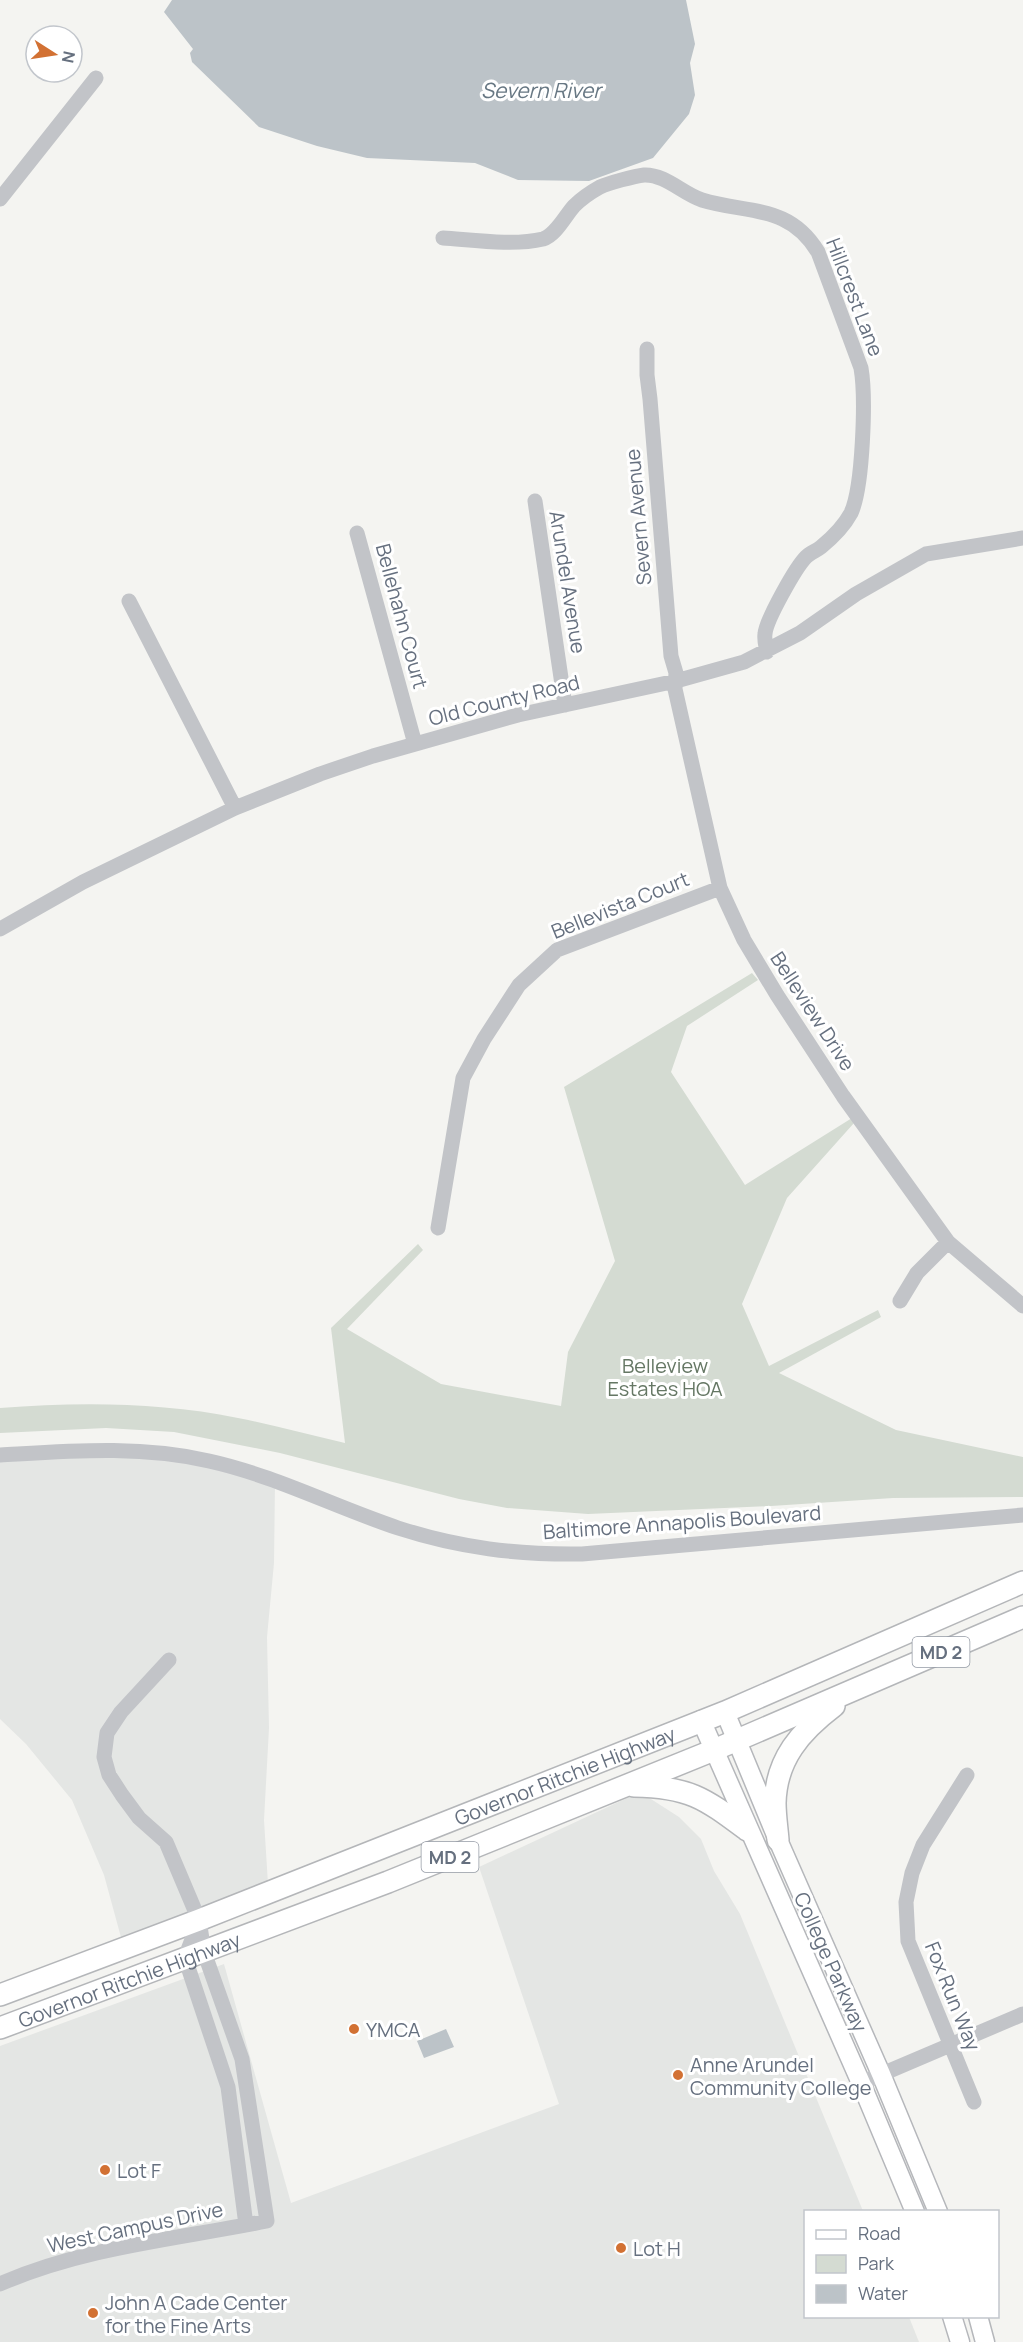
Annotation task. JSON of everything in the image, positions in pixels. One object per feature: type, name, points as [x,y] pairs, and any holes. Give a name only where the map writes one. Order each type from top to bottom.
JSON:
[{"type":"highway","name":"Governor Ritchie Highway","points":[[0,1995],[200,1920],[725,1712],[1023,1582]]},
{"type":"highway","name":"Governor Ritchie Highway","points":[[0,2028],[388,1882],[714,1750],[1023,1617]]},
{"type":"highway","points":[[778,1840],[775,1804],[777,1785],[790,1751],[798,1737],[814,1721],[859,1688]]},
{"type":"highway","points":[[624,1786],[678,1790],[700,1797],[747,1830]]},
{"type":"main road","name":"College Parkway","points":[[725,1712],[938,2210]]},
{"type":"main road","name":"College Parkway","points":[[700,1720],[861,2083],[915,2210]]},
{"type":"main road","points":[[953,2318],[960,2342]]},
{"type":"main road","points":[[979,2318],[985,2342]]},
{"type":"street","points":[[0,199],[96,78]]},
{"type":"street","name":"Hillcrest Lane","points":[[443,238],[514,241],[545,238],[575,206],[601,187],[643,175],[662,180],[703,200],[761,211],[789,222],[808,236],[818,252],[861,368],[864,383],[862,440],[852,511],[842,526],[821,547],[805,558],[777,602],[765,631],[767,652]]},
{"type":"street","name":"Severn Avenue","points":[[647,349],[647,375],[671,656],[676,681]]},
{"type":"street","name":"Arundel Avenue","points":[[535,501],[565,705]]},
{"type":"street","name":"Bellehahn Court","points":[[357,533],[415,744]]},
{"type":"street","name":"Old County Road","points":[[0,929],[82,882],[235,808],[320,774],[373,756],[518,715],[676,681],[744,662],[800,633],[856,594],[926,554],[1023,538]]},
{"type":"street","points":[[129,601],[235,808]]},
{"type":"street","name":"Belleview Drive","points":[[676,681],[675,689],[720,888],[744,940],[843,1096],[948,1242],[1023,1306]]},
{"type":"street","name":"Bellevista Court","points":[[438,1228],[463,1078],[484,1039],[519,985],[557,950],[720,888]]},
{"type":"street","points":[[900,1301],[917,1273],[948,1242]]},
{"type":"street","name":"Baltimore Annapolis Boulevard","points":[[0,1455],[120,1450],[152,1451],[190,1457],[239,1470],[426,1536],[496,1551],[536,1555],[582,1554],[1023,1515]]},
{"type":"street","points":[[169,1660],[120,1712],[107,1733],[104,1757],[109,1775],[122,1795],[139,1818],[166,1842],[200,1920],[194,1955]]},
{"type":"street","name":"Fox Run Way","points":[[968,1775],[922,1845],[906,1902],[908,1941],[974,2102]]},
{"type":"street","name":"West Campus Drive","points":[[0,2284],[89,2255],[188,2234],[267,2221],[242,2060],[194,1955]]},
{"type":"street","name":"West Campus Drive","points":[[194,1955],[228,2087],[246,2225]]},
{"type":"street","points":[[861,2083],[1023,2014]]},
{"type":"shaded area","points":[[152,1451],[275,1483],[274,1563],[267,1637],[269,1728],[264,1820],[268,1884],[122,1941],[104,1875],[72,1800],[26,1744],[0,1719],[0,1455]]},
{"type":"shaded area","name":"Anne Arundel Community College","points":[[640,1792],[679,1817],[701,1839],[714,1871],[740,1914],[863,2210],[804,2210],[804,2318],[909,2318],[919,2342],[0,2342],[0,2046],[224,1964],[291,2203],[559,2104],[479,1867]]},
{"type":"green space","name":"Belleview Estates HOA","points":[[752,973],[758,980],[687,1026],[671,1072],[745,1185],[852,1118],[854,1123],[787,1198],[742,1304],[769,1366],[878,1310],[881,1317],[779,1373],[896,1430],[1023,1457],[1023,1497],[893,1498],[588,1514],[507,1508],[459,1499],[280,1453],[174,1432],[106,1428],[0,1433],[0,1408],[89,1404],[149,1406],[208,1413],[345,1443],[331,1328],[418,1244],[423,1250],[347,1329],[441,1384],[561,1406],[568,1352],[615,1261],[564,1087]]},
{"type":"water","name":"Severn River","points":[[172,0],[686,0],[695,44],[690,63],[695,95],[689,114],[653,158],[589,181],[518,180],[475,163],[367,158],[317,146],[259,127],[192,62],[190,53],[193,49],[164,12]]},
{"type":"water","points":[[446,2029],[454,2047],[424,2058],[417,2041]]},
{"type":"place","name":"YMCA","points":[[354,2029]]},
{"type":"place","name":"Anne Arundel Community College","points":[[678,2075]]},
{"type":"place","name":"Lot F","points":[[105,2170]]},
{"type":"place","name":"Lot H","points":[[621,2248]]},
{"type":"place","name":"John A Cade Center for the Fine Arts","points":[[93,2313]]}]
